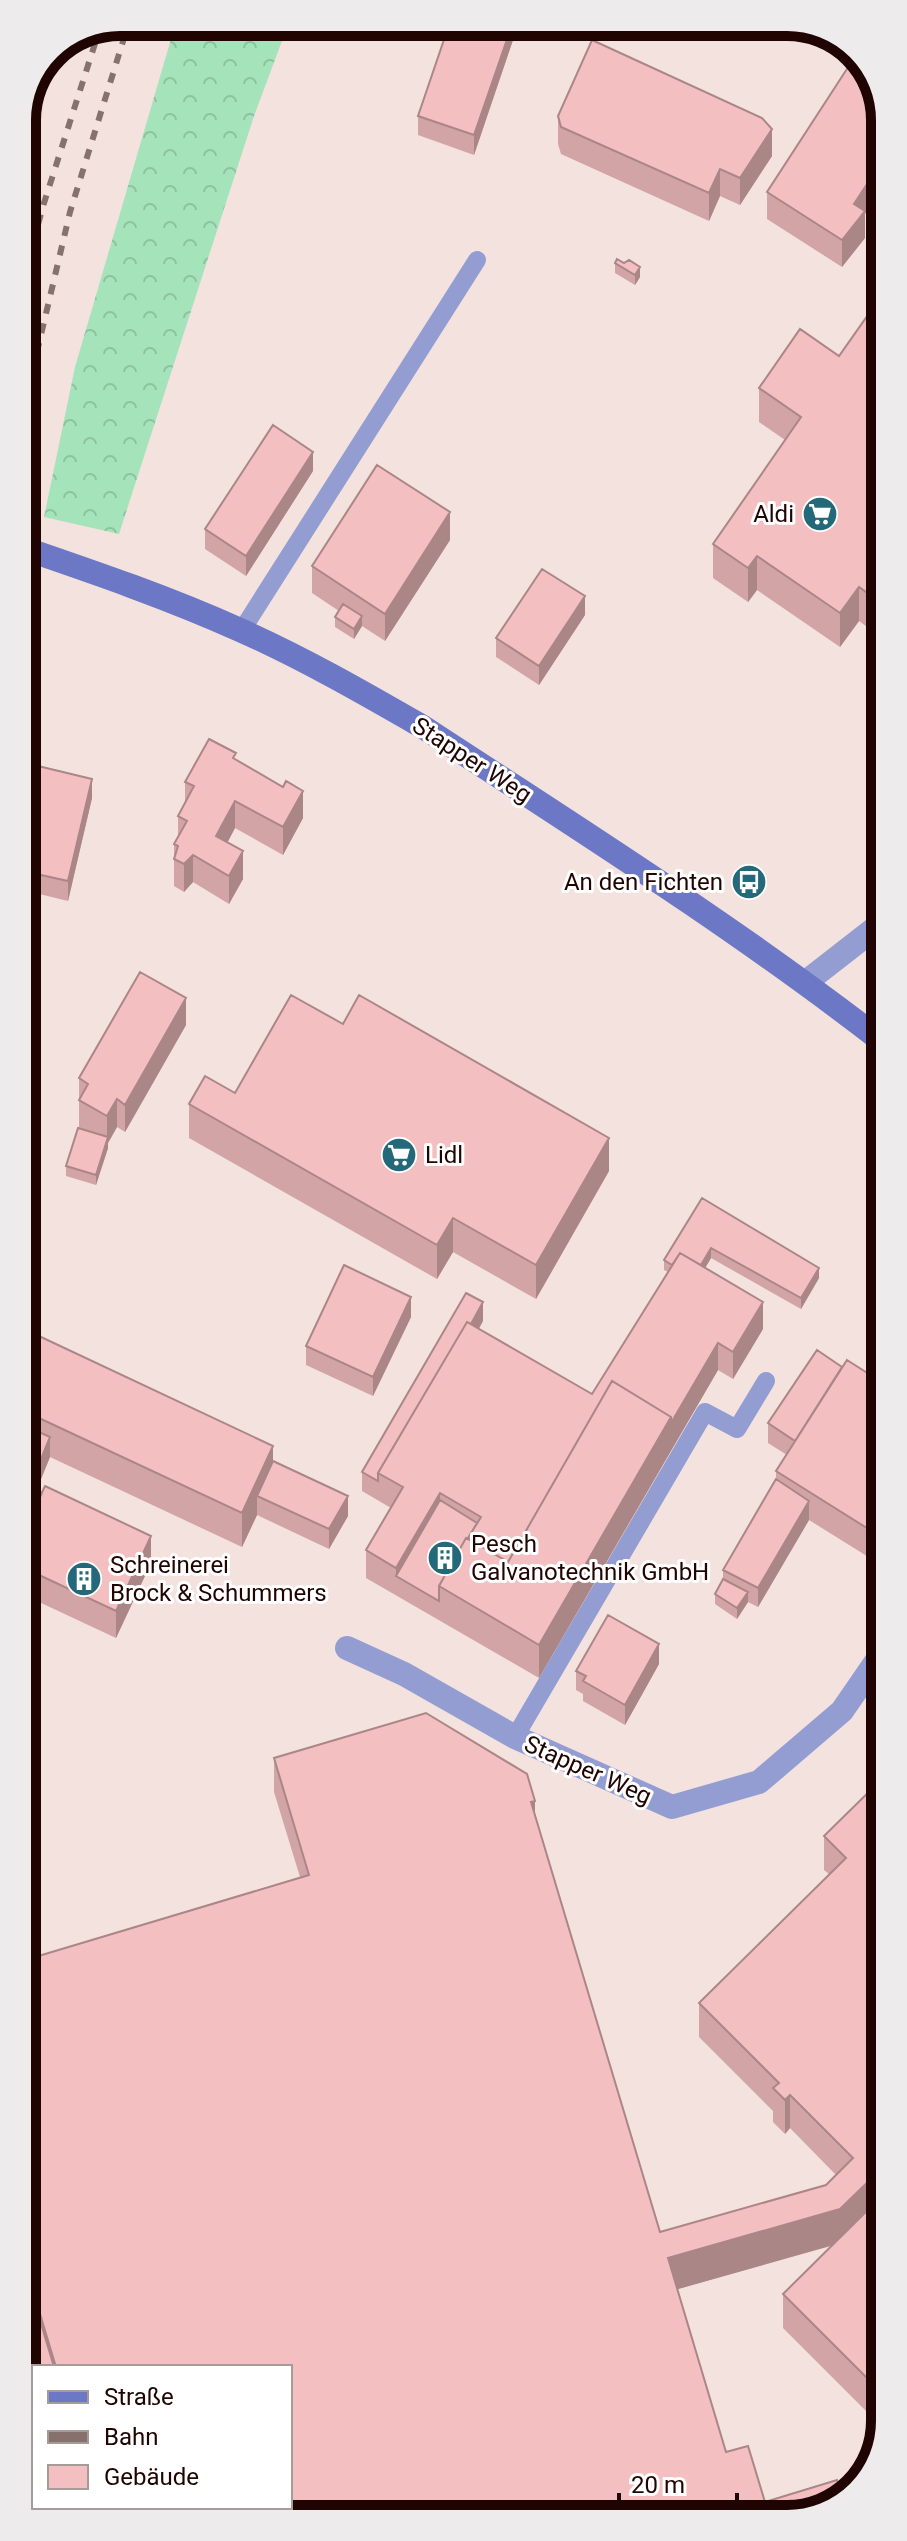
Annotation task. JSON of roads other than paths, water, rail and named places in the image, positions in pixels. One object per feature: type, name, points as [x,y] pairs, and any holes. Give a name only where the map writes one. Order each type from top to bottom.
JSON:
[{"type":"main road","name":"Stapper Weg","points":[[36,552],[133,585],[242,630],[423,727],[718,920],[871,1033]]},
{"type":"street","points":[[806,982],[871,931]]},
{"type":"street","name":"Stapper Weg","points":[[347,1648],[404,1674],[515,1737],[672,1807],[759,1782],[842,1711],[871,1669]]},
{"type":"lane","points":[[242,630],[477,260]]},
{"type":"lane","points":[[515,1737],[705,1412],[737,1429],[766,1381]]},
{"type":"railway","points":[[36,356],[70,212],[125,36]]},
{"type":"railway","points":[[36,232],[96,39]]},
{"type":"place","name":"Aldi","points":[[820,514]]},
{"type":"place","name":"An den Fichten","points":[[749,882]]},
{"type":"place","name":"Lidl","points":[[399,1155]]},
{"type":"place","name":"Pesch Galvanotechnik GmbH","points":[[445,1558]]},
{"type":"place","name":"Schreinerei Brock & Schummers","points":[[84,1579]]}]
